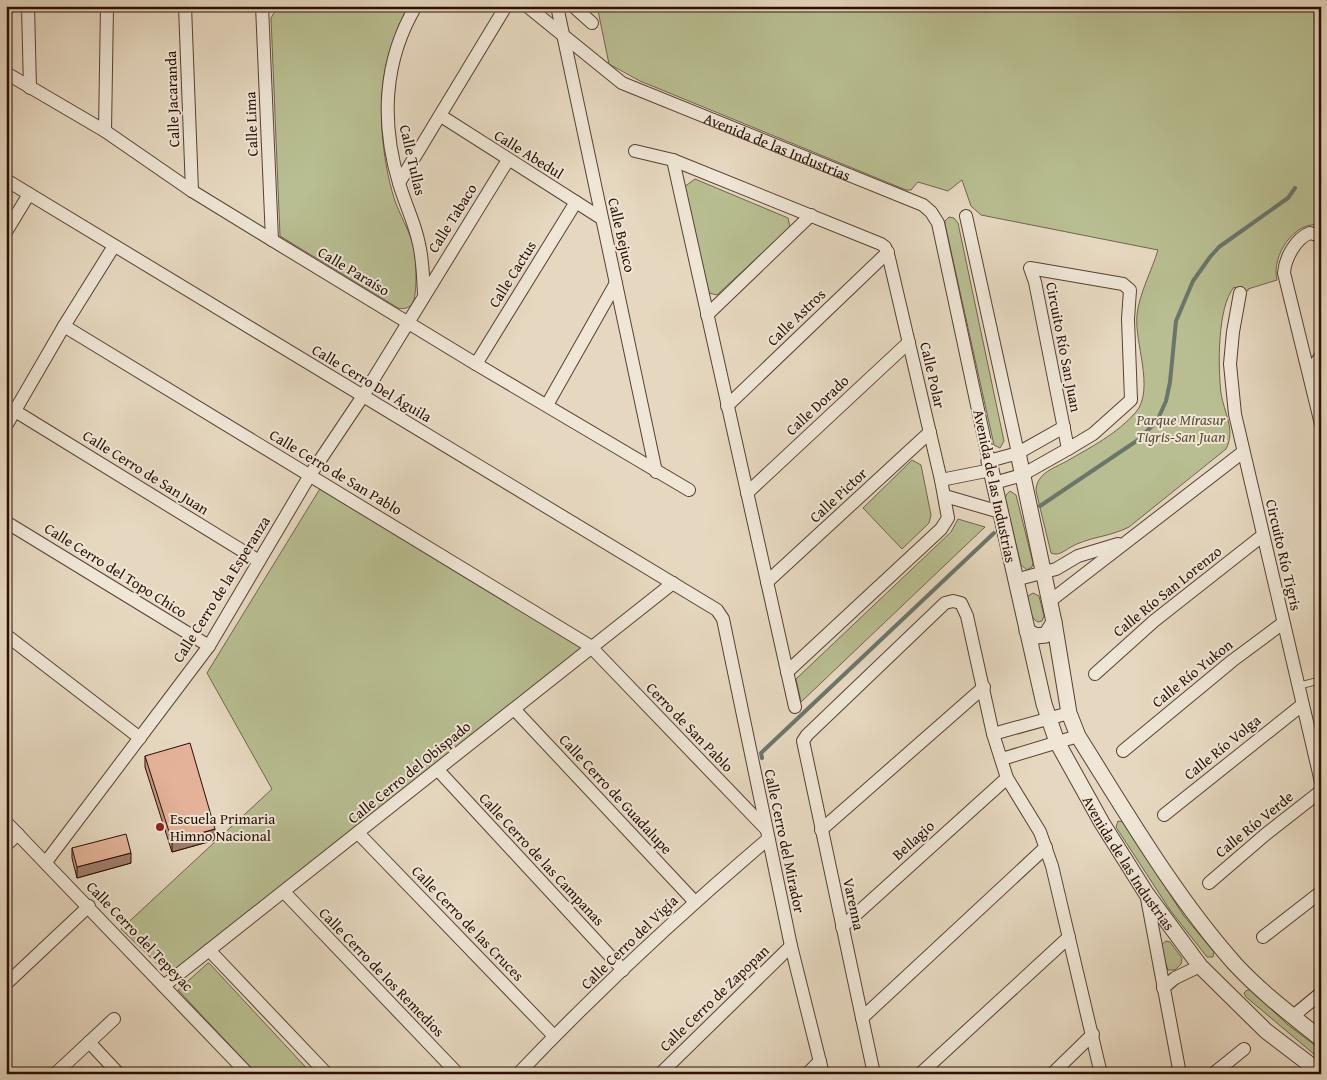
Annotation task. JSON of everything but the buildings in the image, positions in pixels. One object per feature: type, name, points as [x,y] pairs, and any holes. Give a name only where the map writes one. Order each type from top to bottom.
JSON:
[{"type":"street","points":[[28,6],[30,88]]},
{"type":"street","points":[[105,131],[107,6]]},
{"type":"street","name":"Calle Jacaranda","points":[[185,6],[192,191]]},
{"type":"street","name":"Calle Lima","points":[[262,6],[272,240]]},
{"type":"street","name":"Calle Tullas","points":[[416,6],[400,37],[393,57],[388,84],[389,143],[399,183],[419,245],[424,294]]},
{"type":"street","points":[[399,183],[506,6]]},
{"type":"street","name":"Avenida de las Industrias","points":[[527,6],[609,74],[629,87],[910,198],[931,212],[938,223],[1015,580],[1048,718],[1057,742],[1102,822],[1146,893],[1200,966],[1266,1032],[1321,1073]]},
{"type":"street","name":"Calle Bejuco","points":[[557,6],[656,472]]},
{"type":"street","points":[[573,6],[592,23]]},
{"type":"street","name":"Calle Paraíso","points":[[6,73],[105,131],[192,191],[272,240],[656,472],[690,490]]},
{"type":"street","name":"Calle Abedul","points":[[441,116],[601,218]]},
{"type":"street","points":[[635,151],[673,160],[881,244],[888,252]]},
{"type":"street","name":"Calle Tabaco","points":[[407,322],[508,160]]},
{"type":"street","points":[[673,160],[795,707]]},
{"type":"street","name":"Calle Cerro Del Águila","points":[[6,180],[673,583],[721,614]]},
{"type":"street","points":[[6,232],[29,194]]},
{"type":"street","name":"Calle Cactus","points":[[476,364],[576,202]]},
{"type":"street","points":[[707,315],[810,215]]},
{"type":"street","name":"Avenida de las Industrias","points":[[966,216],[1050,601],[1069,712],[1078,736],[1177,890],[1236,965],[1292,1017],[1320,1034]]},
{"type":"street","points":[[1321,236],[1315,233],[1306,235],[1298,241],[1289,256],[1284,273],[1321,424]]},
{"type":"street","points":[[6,426],[64,326],[114,246]]},
{"type":"street","name":"Calle Polar","points":[[787,672],[941,529],[948,518],[945,496],[888,252]]},
{"type":"street","name":"Calle Astros","points":[[727,406],[888,252]]},
{"type":"street","name":"Circuito Río San Juan","points":[[991,471],[1022,475],[1068,449],[1093,434],[1131,400],[1128,319],[1130,290],[1123,284],[1030,268],[1035,282],[1068,449]]},
{"type":"street","points":[[547,405],[616,283]]},
{"type":"street","name":"Circuito Río Tigris","points":[[1240,293],[1232,337],[1230,364],[1243,452],[1321,782]]},
{"type":"street","name":"Calle Cerro de la Esperanza","points":[[46,862],[209,646],[310,475],[363,396],[407,322]]},
{"type":"street","name":"Calle Cerro de San Pablo","points":[[64,326],[590,646]]},
{"type":"street","name":"Calle Dorado","points":[[747,493],[909,342]]},
{"type":"street","points":[[1308,372],[1321,356]]},
{"type":"street","name":"Calle Cerro de San Juan","points":[[15,411],[260,561]]},
{"type":"street","name":"Circuito Río San Juan","points":[[991,471],[1064,427]]},
{"type":"street","name":"Calle Pictor","points":[[767,582],[930,432]]},
{"type":"street","points":[[1050,601],[1243,452]]},
{"type":"street","points":[[941,480],[991,471]]},
{"type":"street","points":[[945,496],[1000,512]]},
{"type":"street","name":"Calle Cerro del Topo Chico","points":[[6,522],[209,646]]},
{"type":"street","name":"Calle Río San Lorenzo","points":[[1095,674],[1154,621],[1262,536]]},
{"type":"street","points":[[1015,580],[1044,573],[1078,556],[1129,539]]},
{"type":"street","name":"Calle Cerro del Obispado","points":[[165,985],[438,770],[590,646],[673,583]]},
{"type":"street","name":"Varenna","points":[[874,1074],[803,741],[807,734],[949,601],[957,601],[964,608],[984,687]]},
{"type":"street","name":"Calle Cerro del Mirador","points":[[721,614],[791,946],[823,1074]]},
{"type":"street","points":[[1027,631],[1036,636],[1046,635],[1054,622]]},
{"type":"street","name":"Calle Río Yukon","points":[[1123,751],[1232,661],[1283,623]]},
{"type":"street","points":[[6,635],[140,738]]},
{"type":"street","name":"Cerro de San Pablo","points":[[590,646],[767,834]]},
{"type":"street","points":[[984,687],[993,734],[1006,778],[1040,832],[1046,847],[1093,1034],[1101,1074]]},
{"type":"street","points":[[821,830],[984,687]]},
{"type":"street","name":"Calle Río Volga","points":[[1164,816],[1302,705]]},
{"type":"street","name":"Calle Cerro de Guadalupe","points":[[514,709],[695,902]]},
{"type":"street","points":[[993,734],[1069,712]]},
{"type":"street","points":[[1002,760],[1078,736]]},
{"type":"street","name":"Calle Cerro de las Campanas","points":[[438,770],[623,970]]},
{"type":"street","name":"Bellagio","points":[[842,927],[1006,778]]},
{"type":"street","name":"Calle Río Verde","points":[[1209,883],[1266,834],[1321,791]]},
{"type":"street","points":[[1102,822],[1104,812],[1109,808],[1115,806],[1124,809]]},
{"type":"street","name":"Calle Cerro del Tepeyac","points":[[6,822],[165,985],[248,1074]]},
{"type":"street","name":"Calle Cerro de las Cruces","points":[[358,833],[554,1036]]},
{"type":"street","points":[[6,845],[18,834]]},
{"type":"street","name":"Calle Cerro del Vigía","points":[[518,1074],[554,1036],[767,834]]},
{"type":"street","points":[[862,1018],[1046,847]]},
{"type":"street","name":"Calle Cerro de los Remedios","points":[[284,892],[458,1074]]},
{"type":"street","points":[[1263,938],[1321,892]]},
{"type":"street","points":[[1146,893],[1180,1074]]},
{"type":"street","points":[[6,984],[88,906]]},
{"type":"street","points":[[920,1074],[1069,937]]},
{"type":"street","name":"Calle Cerro de Zapopan","points":[[660,1074],[791,946]]},
{"type":"street","points":[[209,950],[327,1074]]},
{"type":"street","points":[[1218,985],[1236,965]]},
{"type":"street","points":[[1163,988],[1175,978],[1200,966]]},
{"type":"street","points":[[1292,1017],[1321,993]]},
{"type":"street","points":[[56,1074],[114,1019]]},
{"type":"street","points":[[1052,1074],[1093,1034]]},
{"type":"street","points":[[89,1042],[119,1074]]},
{"type":"street","points":[[1214,1074],[1244,1049]]},
{"type":"street","points":[[806,1074],[820,1061]]},
{"type":"lane","points":[[1298,686],[1321,680]]},
{"type":"green space","points":[[278,6],[413,6],[390,50],[383,81],[381,114],[386,166],[390,183],[415,253],[416,277],[414,300],[407,308],[398,308],[280,236],[271,18]]},
{"type":"green space","name":"Parque Mirasur Tigris-San Juan","points":[[597,6],[1321,6],[1321,225],[1311,225],[1302,228],[1287,242],[1281,251],[1278,261],[1277,280],[1248,289],[1248,291],[1234,287],[1228,297],[1224,309],[1219,354],[1222,400],[1230,428],[1229,442],[1226,449],[1129,527],[1083,541],[1060,553],[1051,553],[1036,491],[1037,484],[1048,471],[1121,427],[1136,412],[1144,391],[1143,365],[1137,326],[1138,307],[1158,250],[981,215],[971,206],[962,180],[948,191],[918,182],[911,190],[906,190],[640,81],[609,64]]},
{"type":"green space","points":[[695,179],[788,218],[790,227],[717,295],[709,293],[684,187]]},
{"type":"green space","points":[[949,217],[954,218],[958,223],[1004,441],[1000,448],[994,445],[945,224]]},
{"type":"green space","points":[[912,460],[921,465],[931,515],[929,523],[902,549],[863,508]]},
{"type":"green space","points":[[321,487],[586,650],[170,976],[121,929],[272,789],[207,673]]},
{"type":"green space","points":[[1010,491],[1016,495],[1033,563],[1032,567],[1027,570],[1021,565],[1005,499]]},
{"type":"green space","points":[[958,519],[985,527],[801,702],[796,679],[951,532]]},
{"type":"green space","points":[[1033,593],[1039,596],[1044,616],[1042,621],[1038,622],[1031,615],[1029,607],[1028,596]]},
{"type":"green space","points":[[1118,821],[1123,822],[1184,916],[1214,952],[1213,957],[1207,957],[1170,910],[1116,827]]},
{"type":"green space","points":[[1166,941],[1170,942],[1182,958],[1181,964],[1175,970],[1168,970],[1160,946]]},
{"type":"green space","points":[[208,963],[312,1074],[257,1074],[178,990]]},
{"type":"green space","points":[[1247,990],[1251,990],[1287,1024],[1321,1050],[1321,1060],[1246,997],[1244,993]]},
{"type":"waterway","points":[[1040,506],[1138,440],[1157,421],[1166,401],[1170,382],[1176,321],[1193,281],[1219,247],[1288,198],[1295,188]]},
{"type":"waterway","points":[[762,758],[761,753],[994,533]]},
{"type":"place","name":"Escuela Primaria Himno Nacional","points":[[160,827]]}]
